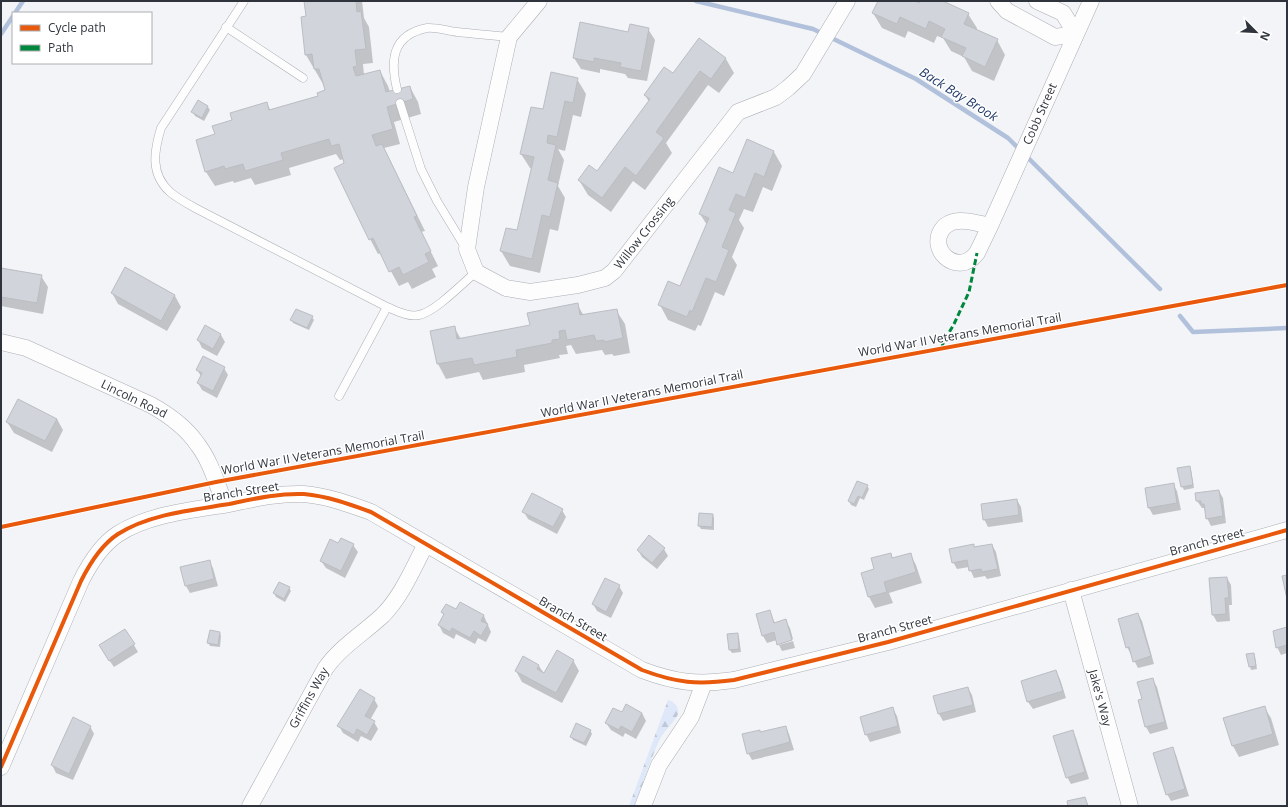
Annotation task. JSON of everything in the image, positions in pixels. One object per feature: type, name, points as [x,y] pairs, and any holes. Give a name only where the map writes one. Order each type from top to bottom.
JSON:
[{"type":"street","points":[[476,272],[467,249],[476,187],[509,37],[539,1]]},
{"type":"street","name":"Willow Crossing","points":[[476,272],[506,288],[530,292],[578,286],[605,278],[614,271],[738,112],[776,97],[803,74],[847,1]]},
{"type":"street","points":[[998,1],[1007,11],[1055,37],[1076,34],[1063,13],[1037,1]]},
{"type":"street","name":"Cobb Street","points":[[990,226],[1091,1]]},
{"type":"street","name":"Lincoln Road","points":[[1,342],[26,348],[151,405],[168,415],[185,429],[199,445],[225,504]]},
{"type":"street","name":"Branch Street","points":[[1,767],[81,581],[101,549],[118,534],[141,523],[157,518],[225,504],[271,496],[304,494],[336,500],[371,512],[642,670],[669,680],[704,683],[734,680],[888,642],[1287,530]]},
{"type":"street","name":"Griffins Way","points":[[250,806],[330,662],[383,615],[392,605],[426,544]]},
{"type":"street","name":"Jake's Way","points":[[1071,590],[1130,806]]},
{"type":"street","points":[[643,806],[659,765],[695,710],[704,683]]},
{"type":"lane","points":[[244,1],[160,128],[156,144],[155,164],[159,180],[170,192],[199,210],[387,308],[406,315],[420,315],[434,308],[476,272]]},
{"type":"lane","points":[[226,27],[303,78]]},
{"type":"lane","points":[[397,89],[393,62],[396,49],[401,41],[412,33],[428,28],[509,37]]},
{"type":"lane","points":[[400,103],[421,169],[437,201],[467,249]]},
{"type":"lane","points":[[339,396],[387,308]]},
{"type":"green space","points":[[668,700],[676,705],[678,714],[660,739],[635,806],[629,806]]},
{"type":"building","points":[[304,1],[356,1],[357,12],[361,11],[366,49],[355,50],[357,66],[353,67],[356,76],[380,70],[386,92],[410,86],[413,99],[387,107],[393,129],[372,135],[376,146],[382,144],[417,216],[414,217],[431,251],[425,254],[429,262],[403,275],[399,267],[389,272],[373,238],[369,240],[334,168],[344,163],[339,144],[331,146],[329,139],[281,153],[283,160],[245,171],[243,164],[225,169],[224,166],[205,172],[196,140],[215,134],[212,126],[232,120],[230,113],[267,102],[269,110],[318,96],[317,93],[325,90],[319,69],[314,69],[312,54],[305,55],[301,17],[306,16]]},
{"type":"building","points":[[878,1],[915,1],[919,3],[920,1],[943,1],[969,13],[964,24],[998,39],[985,67],[962,56],[966,48],[941,37],[945,29],[929,21],[926,29],[900,17],[897,24],[872,13]]},
{"type":"building","points":[[580,22],[628,32],[630,24],[649,28],[641,71],[620,67],[621,63],[594,58],[594,62],[573,58]]},
{"type":"building","points":[[699,38],[726,58],[711,79],[700,71],[656,132],[664,138],[636,176],[625,167],[602,198],[578,180],[589,165],[597,171],[650,99],[644,95],[664,67],[673,73]]},
{"type":"building","points":[[551,72],[578,78],[573,103],[565,101],[557,137],[548,135],[547,143],[556,145],[548,180],[558,183],[550,217],[542,215],[532,259],[500,251],[506,228],[517,230],[534,157],[520,154],[531,107],[543,109]]},
{"type":"building","points":[[198,100],[208,106],[202,118],[191,112]]},
{"type":"building","points":[[747,139],[774,151],[764,177],[755,173],[745,198],[736,194],[729,210],[736,213],[722,247],[729,250],[716,282],[706,278],[692,312],[690,310],[687,317],[658,305],[668,281],[680,286],[709,218],[699,214],[719,167],[733,173]]},
{"type":"building","points":[[125,267],[175,295],[161,321],[111,293]]},
{"type":"building","points":[[1,268],[42,275],[37,303],[1,297]]},
{"type":"building","points":[[578,303],[580,315],[617,309],[623,338],[604,342],[604,340],[596,341],[594,335],[567,340],[565,330],[559,331],[560,339],[552,340],[552,343],[516,350],[517,357],[474,365],[472,358],[437,364],[430,331],[455,326],[457,339],[530,325],[527,313]]},
{"type":"building","points":[[296,309],[313,316],[307,328],[290,320]]},
{"type":"building","points":[[205,325],[221,334],[213,349],[197,340]]},
{"type":"building","points":[[203,356],[225,367],[213,391],[197,383],[202,373],[196,370]]},
{"type":"building","points":[[18,399],[57,419],[45,441],[6,422]]},
{"type":"building","points":[[1190,466],[1193,485],[1181,487],[1177,468]]},
{"type":"building","points":[[857,481],[868,485],[862,498],[858,496],[854,504],[848,501]]},
{"type":"building","points":[[1174,483],[1177,503],[1148,508],[1145,488]]},
{"type":"building","points":[[1219,490],[1223,516],[1206,519],[1204,504],[1201,504],[1201,501],[1196,501],[1195,493]]},
{"type":"building","points":[[532,493],[563,509],[553,527],[522,512]]},
{"type":"building","points":[[1017,499],[1019,515],[983,520],[981,504]]},
{"type":"building","points":[[699,513],[713,514],[712,527],[698,526]]},
{"type":"building","points":[[649,535],[665,548],[652,563],[637,550]]},
{"type":"building","points":[[341,538],[354,544],[341,571],[320,561],[330,539],[338,543]]},
{"type":"building","points":[[974,544],[974,547],[992,544],[998,569],[982,572],[981,569],[969,571],[967,560],[952,563],[949,549]]},
{"type":"building","points":[[891,553],[892,558],[911,553],[916,572],[884,582],[887,592],[868,597],[861,573],[874,569],[871,558]]},
{"type":"building","points":[[210,560],[214,579],[185,586],[180,567]]},
{"type":"building","points":[[1287,575],[1287,599],[1282,576]]},
{"type":"building","points":[[1227,577],[1229,598],[1225,598],[1226,614],[1212,615],[1209,578]]},
{"type":"building","points":[[605,578],[620,585],[606,612],[592,604]]},
{"type":"building","points":[[279,582],[290,587],[284,599],[273,593]]},
{"type":"building","points":[[460,602],[484,615],[481,621],[488,624],[481,636],[474,631],[470,638],[452,628],[450,632],[438,625],[444,614],[441,612],[446,604],[456,609]]},
{"type":"building","points":[[770,610],[774,623],[786,619],[792,640],[777,645],[774,632],[762,636],[756,614]]},
{"type":"building","points":[[1138,613],[1151,656],[1133,662],[1129,647],[1126,648],[1118,619]]},
{"type":"building","points":[[1287,627],[1287,645],[1276,648],[1273,631]]},
{"type":"building","points":[[125,629],[135,644],[109,661],[99,645]]},
{"type":"building","points":[[210,630],[220,632],[218,645],[207,643]]},
{"type":"building","points":[[738,633],[739,649],[729,650],[727,634]]},
{"type":"building","points":[[557,650],[574,660],[556,693],[515,671],[523,656],[539,665],[537,669],[544,673]]},
{"type":"building","points":[[1254,653],[1256,666],[1249,667],[1246,654]]},
{"type":"building","points":[[1056,670],[1063,691],[1027,702],[1021,681]]},
{"type":"building","points":[[1153,678],[1165,722],[1145,727],[1138,700],[1142,699],[1137,682]]},
{"type":"building","points":[[968,687],[973,705],[938,714],[933,696]]},
{"type":"building","points":[[360,689],[375,698],[365,716],[375,721],[367,735],[357,729],[354,735],[337,726]]},
{"type":"building","points":[[626,704],[642,713],[632,732],[621,726],[619,730],[605,723],[613,708],[622,712]]},
{"type":"building","points":[[1265,706],[1273,734],[1232,746],[1223,718]]},
{"type":"building","points":[[893,707],[898,726],[865,735],[860,717]]},
{"type":"building","points":[[73,717],[91,726],[69,774],[51,765]]},
{"type":"building","points":[[576,723],[591,730],[584,743],[570,737]]},
{"type":"building","points":[[786,726],[790,742],[747,754],[742,734],[760,730],[760,732]]},
{"type":"building","points":[[1073,730],[1085,772],[1066,778],[1053,736]]},
{"type":"building","points":[[1173,747],[1185,789],[1166,795],[1153,753]]},
{"type":"building","points":[[1085,797],[1088,806],[1068,806],[1067,801]]},
{"type":"waterway","name":"Back Bay Brook","points":[[16,12],[23,1]]},
{"type":"waterway","name":"Back Bay Brook","points":[[696,1],[813,29],[916,79],[1008,138],[1160,289]]},
{"type":"waterway","name":"Back Bay Brook","points":[[1,34],[12,18]]},
{"type":"waterway","name":"Back Bay Brook","points":[[1180,316],[1193,332],[1287,328]]},
{"type":"marked path","points":[[942,348],[943,343],[969,292],[977,253]]},
{"type":"cycle path","name":"World War II Veterans Memorial Trail","points":[[1,527],[216,482],[1287,285]]},
{"type":"cycle path","points":[[1,767],[81,581],[96,555],[112,538],[130,527],[157,517],[186,511],[285,494],[304,494],[354,506],[371,512],[642,670],[666,678],[687,682],[734,680],[888,642],[1287,530]]}]
